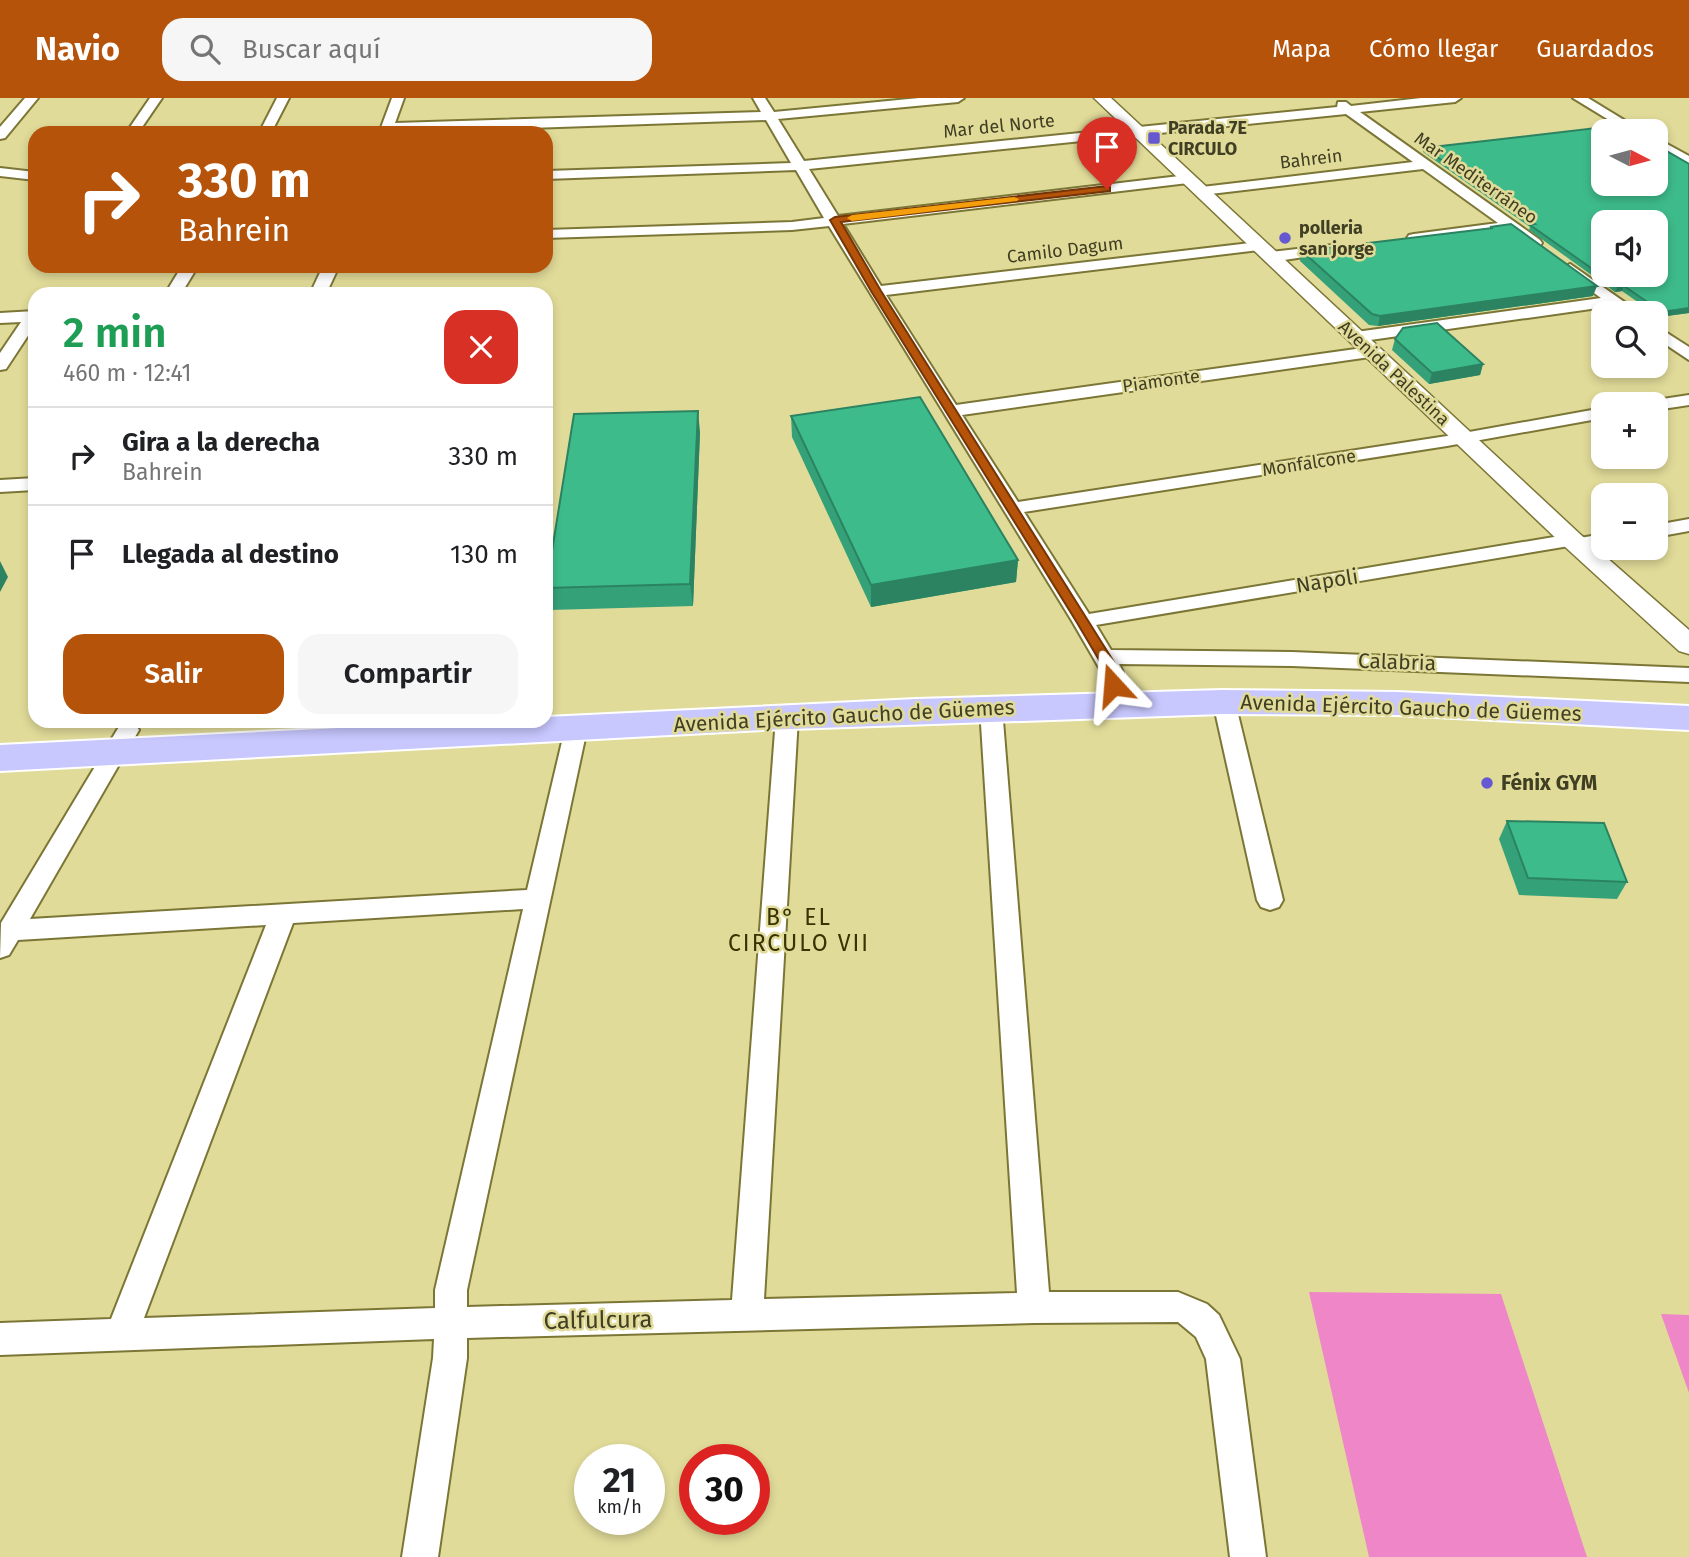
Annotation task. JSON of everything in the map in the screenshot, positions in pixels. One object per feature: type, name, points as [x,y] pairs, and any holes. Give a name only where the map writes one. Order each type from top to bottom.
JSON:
[{"type":"main road","name":"Avenida Ejército Gaucho de Güemes","points":[[553,710],[1109,671],[1476,687],[1689,700]]},
{"type":"main road","name":"Avenida Ejército Gaucho de Güemes","points":[[0,735],[120,741],[576,729],[991,708],[1224,702],[1416,704],[1689,718]]},
{"type":"main road","name":"Avenida Ejército Gaucho de Güemes","points":[[0,758],[120,741],[242,728]]},
{"type":"street","points":[[0,135],[32,98]]},
{"type":"street","points":[[137,126],[156,98]]},
{"type":"street","points":[[269,126],[283,98]]},
{"type":"street","points":[[388,126],[398,98]]},
{"type":"street","points":[[759,98],[876,291],[1014,508],[1083,621],[1109,671]]},
{"type":"street","points":[[504,126],[769,117],[958,98]]},
{"type":"street","name":"Avenida Palestina","points":[[1102,98],[1574,542],[1689,645]]},
{"type":"street","name":"Mar Mediterráneo","points":[[1332,98],[1615,301]]},
{"type":"street","name":"Mar del Norte","points":[[553,174],[801,166],[1455,98]]},
{"type":"street","points":[[1579,98],[1615,119]]},
{"type":"street","points":[[1668,149],[1689,162]]},
{"type":"street","name":"Bahrein","points":[[553,234],[767,227],[1424,165]]},
{"type":"street","points":[[0,172],[28,175]]},
{"type":"street","points":[[1404,240],[1510,226]]},
{"type":"street","name":"Camilo Dagum","points":[[876,291],[1265,252],[1351,247]]},
{"type":"street","name":"Piamonte","points":[[952,411],[1591,305]]},
{"type":"street","points":[[0,318],[28,316]]},
{"type":"street","points":[[0,365],[28,325]]},
{"type":"street","points":[[1668,340],[1689,355]]},
{"type":"street","points":[[1668,403],[1689,400]]},
{"type":"street","name":"Monfalcone","points":[[1014,508],[1591,416]]},
{"type":"street","points":[[0,486],[28,484]]},
{"type":"street","points":[[1668,529],[1689,525]]},
{"type":"street","name":"Napoli","points":[[1083,621],[1591,541]]},
{"type":"street","name":"Calabria","points":[[1109,671],[1292,659],[1689,675]]},
{"type":"street","points":[[1224,702],[1270,900]]},
{"type":"street","points":[[991,708],[1034,1308]]},
{"type":"street","points":[[747,1317],[787,718]]},
{"type":"street","points":[[420,1557],[450,1358],[451,1290],[576,729]]},
{"type":"street","points":[[5,939],[120,741]]},
{"type":"street","points":[[5,939],[283,915],[536,899]]},
{"type":"street","points":[[121,1335],[283,915]]},
{"type":"street","name":"Calfulcura","points":[[0,1339],[450,1323],[1034,1308],[1178,1307],[1196,1313],[1212,1332],[1223,1359],[1248,1557]]},
{"type":"shaded area","points":[[1309,1292],[1501,1294],[1587,1557],[1369,1557]]},
{"type":"shaded area","points":[[1661,1314],[1689,1315],[1689,1393]]},
{"type":"building","points":[[1591,129],[1591,196],[1668,196],[1668,152],[1689,164],[1689,308],[1668,311],[1668,301],[1646,301],[1625,287],[1668,287],[1668,210],[1591,210],[1591,268],[1530,225],[1535,224],[1424,148]]},
{"type":"building","points":[[1511,224],[1591,282],[1591,287],[1380,316],[1372,314],[1302,251],[1493,228],[1490,227]]},
{"type":"building","points":[[1437,323],[1483,364],[1432,373],[1395,339],[1403,328]]},
{"type":"building","points":[[920,397],[1018,560],[871,585],[791,416]]},
{"type":"building","points":[[698,411],[690,584],[553,588],[553,544],[574,414]]},
{"type":"building","points":[[1507,821],[1604,823],[1627,882],[1528,878]]},
{"type":"slow traffic","points":[[852,218],[1014,199]]},
{"type":"place","name":"Parada 7E CIRCULO","points":[[1154,138]]},
{"type":"place","name":"polleria san jorge","points":[[1285,238]]},
{"type":"place","name":"Fénix GYM","points":[[1487,783]]},
{"type":"district","name":"B° EL CIRCULO VII","points":[[799,930]]},
{"type":"route","points":[[1107,189],[835,220],[876,291],[1083,621],[1112,670],[1113,685]]}]
